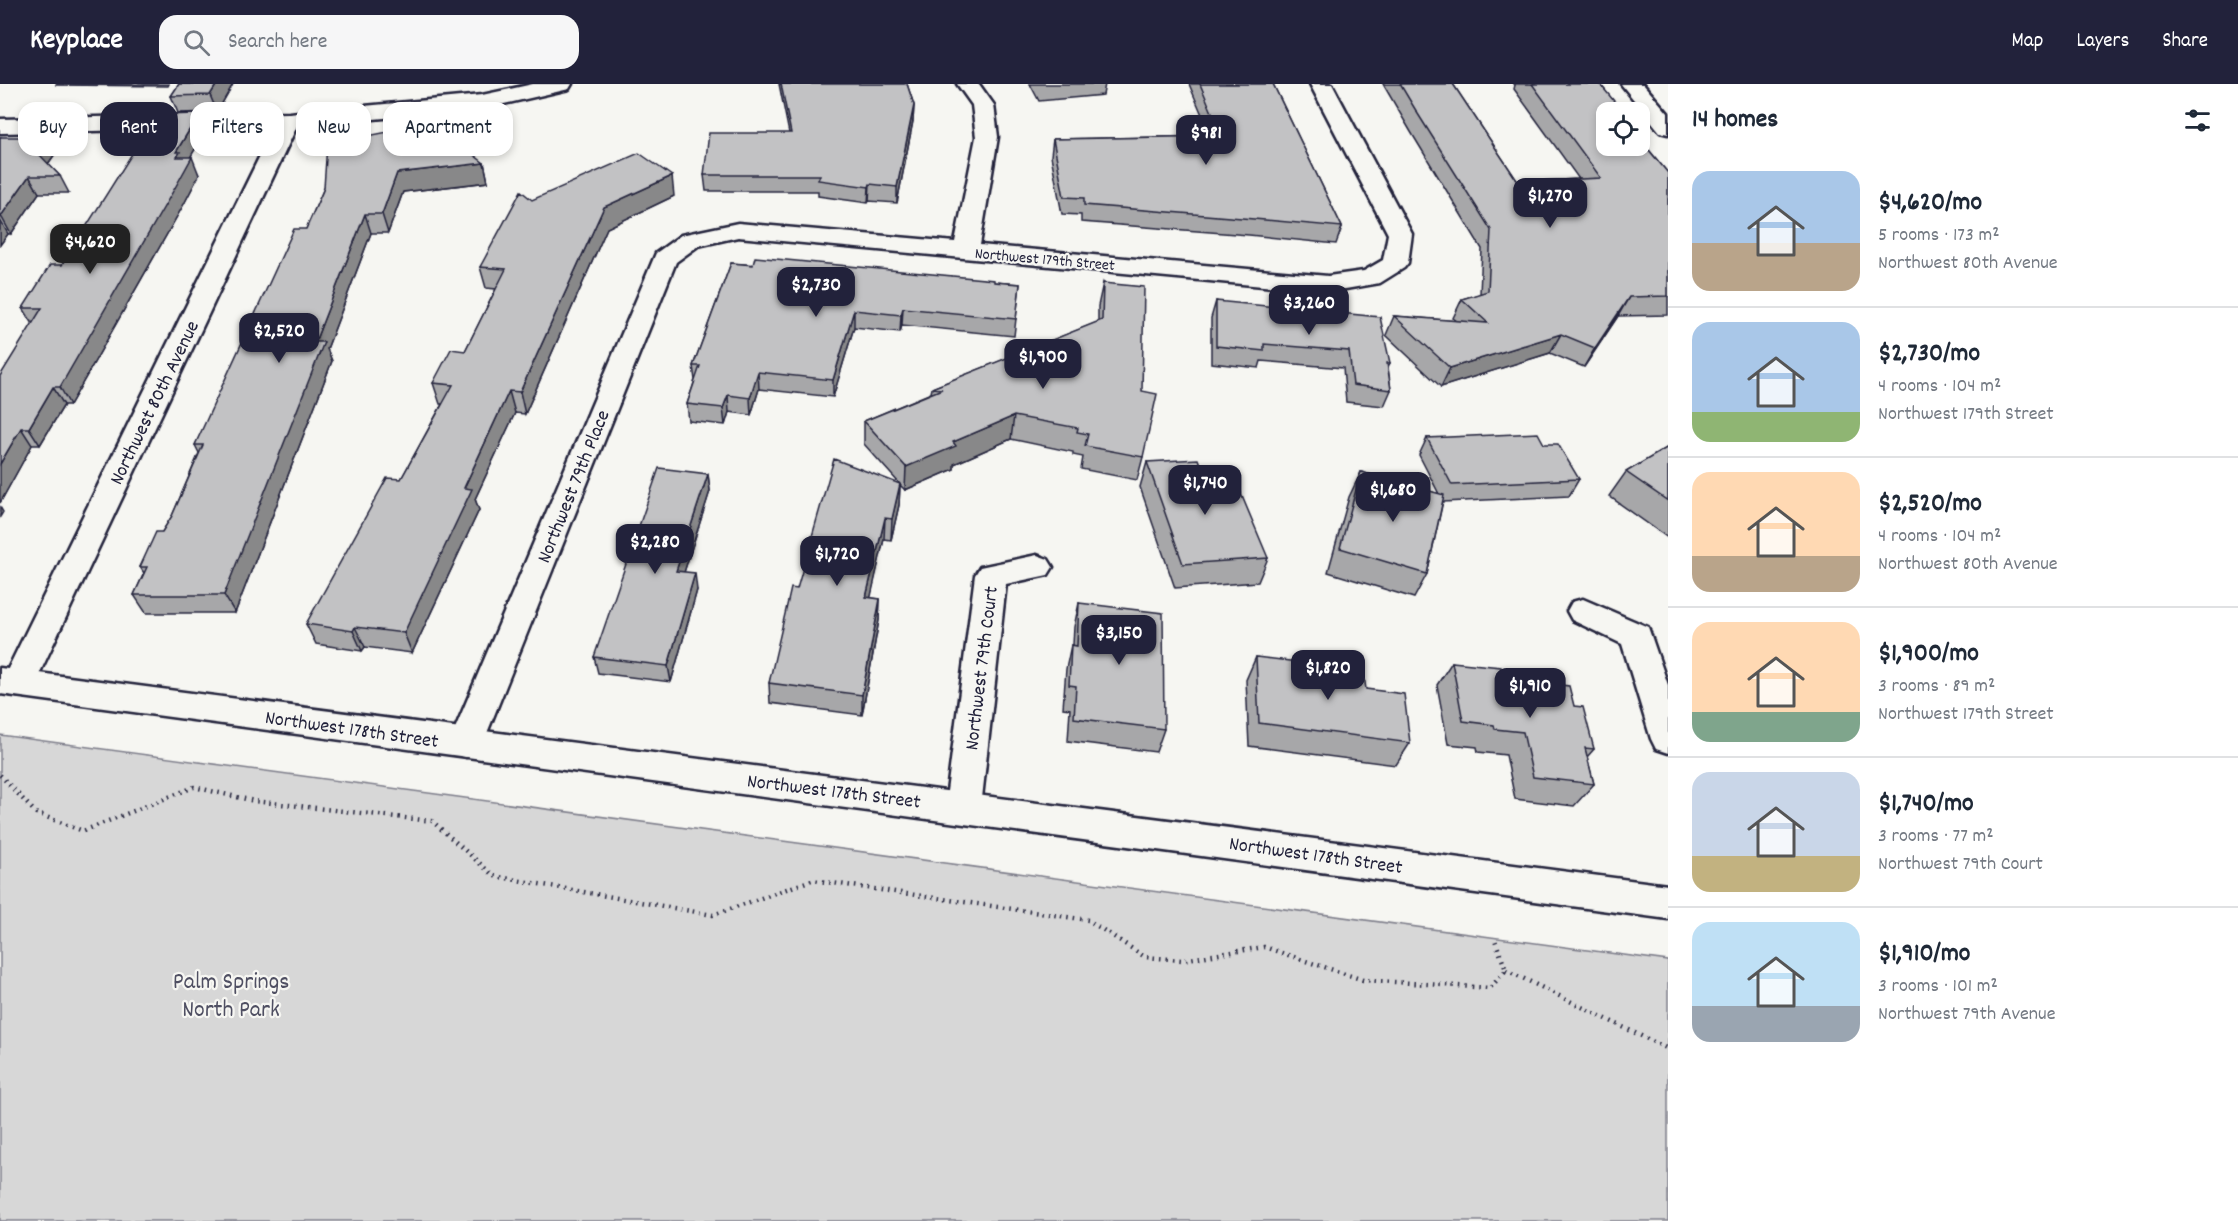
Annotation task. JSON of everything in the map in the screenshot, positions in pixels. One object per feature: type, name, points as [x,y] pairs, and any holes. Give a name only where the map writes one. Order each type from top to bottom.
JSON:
[{"type":"street","points":[[0,126],[288,120],[482,102],[561,84]]},
{"type":"street","points":[[966,251],[987,137],[983,105],[968,84]]},
{"type":"street","name":"Northwest 179th Street","points":[[690,240],[738,230],[1328,284],[1371,279],[1395,263],[1400,234],[1321,84]]},
{"type":"street","points":[[1632,84],[1668,127]]},
{"type":"street","name":"Northwest 80th Avenue","points":[[9,682],[288,120]]},
{"type":"street","name":"Northwest 79th Place","points":[[466,743],[665,258],[690,240]]},
{"type":"street","name":"Northwest 79th Court","points":[[963,807],[991,575],[1037,567]]},
{"type":"street","points":[[1583,611],[1636,636],[1668,739]]},
{"type":"street","name":"Northwest 178th Street","points":[[9,682],[1668,902]]},
{"type":"path","points":[[0,775],[36,813],[83,831],[194,788],[254,801],[432,821],[494,876],[713,915],[812,880],[1088,920],[1145,957],[1182,960],[1264,947],[1363,980],[1490,988],[1506,970]]},
{"type":"path","points":[[1494,937],[1506,970],[1668,1049]]},
{"type":"green space","name":"Palm Springs North Park","points":[[0,735],[1668,961],[1668,1221],[0,1221]]},
{"type":"building","points":[[179,84],[217,84],[210,95],[171,96]]},
{"type":"building","points":[[781,84],[907,84],[914,105],[897,187],[870,184],[869,187],[818,180],[820,175],[704,175],[709,133],[791,133]]},
{"type":"building","points":[[1200,84],[1273,84],[1342,227],[1084,205],[1084,198],[1064,197],[1053,139],[1222,136]]},
{"type":"building","points":[[1400,84],[1453,84],[1518,182],[1601,178],[1532,84],[1600,84],[1615,102],[1596,102],[1596,156],[1650,156],[1650,151],[1668,173],[1668,296],[1629,297],[1595,348],[1561,334],[1450,368],[1394,316],[1488,323],[1462,299],[1488,291],[1491,230]]},
{"type":"building","points":[[190,114],[190,129],[178,149],[178,115]]},
{"type":"building","points":[[383,133],[383,156],[475,156],[484,163],[397,173],[382,214],[365,214],[315,342],[324,342],[224,595],[134,595],[147,567],[140,567],[156,532],[162,532],[172,516],[203,445],[195,445],[294,229],[306,229],[324,188],[326,156],[371,156],[371,135]]},
{"type":"building","points":[[0,137],[18,137],[18,156],[41,156],[60,176],[29,176],[0,216]]},
{"type":"building","points":[[639,153],[672,176],[604,207],[520,392],[509,391],[464,488],[472,489],[404,633],[355,627],[353,631],[306,624],[387,478],[401,479],[453,385],[433,383],[451,349],[465,351],[506,269],[480,267],[521,191],[532,200]]},
{"type":"building","points":[[131,156],[192,157],[60,387],[53,387],[29,428],[21,428],[0,464],[0,376],[42,308],[23,308],[50,265],[62,265]]},
{"type":"building","points":[[755,257],[1020,284],[1016,319],[903,308],[901,315],[854,310],[833,380],[758,372],[750,398],[728,395],[723,408],[687,404],[700,366],[693,366],[731,263],[753,265]]},
{"type":"building","points":[[1103,283],[1144,287],[1142,391],[1157,394],[1143,457],[1085,446],[1088,434],[1077,432],[1078,428],[1014,416],[953,442],[956,446],[906,467],[864,421],[942,389],[932,388],[1102,320]]},
{"type":"building","points":[[1216,301],[1380,317],[1390,363],[1387,363],[1391,390],[1353,385],[1349,351],[1264,344],[1264,351],[1216,346]]},
{"type":"building","points":[[1538,433],[1544,444],[1558,444],[1579,479],[1452,485],[1427,438]]},
{"type":"building","points":[[1668,447],[1668,501],[1626,472]]},
{"type":"building","points":[[834,459],[900,484],[892,519],[885,518],[866,597],[880,599],[862,695],[769,683],[791,588],[797,589]]},
{"type":"building","points":[[1198,459],[1210,491],[1239,489],[1268,558],[1183,564],[1147,462]]},
{"type":"building","points":[[659,468],[708,474],[676,571],[695,573],[668,666],[594,657]]},
{"type":"building","points":[[1361,472],[1444,495],[1427,574],[1340,548]]},
{"type":"building","points":[[1079,603],[1163,613],[1164,729],[1074,718],[1076,686],[1069,685],[1071,645],[1077,646]]},
{"type":"building","points":[[1256,657],[1363,670],[1366,689],[1404,694],[1410,743],[1259,723]]},
{"type":"building","points":[[1452,662],[1501,667],[1503,678],[1569,686],[1574,706],[1583,707],[1594,749],[1585,748],[1594,784],[1533,777],[1523,732],[1495,729],[1494,725],[1463,721]]}]
